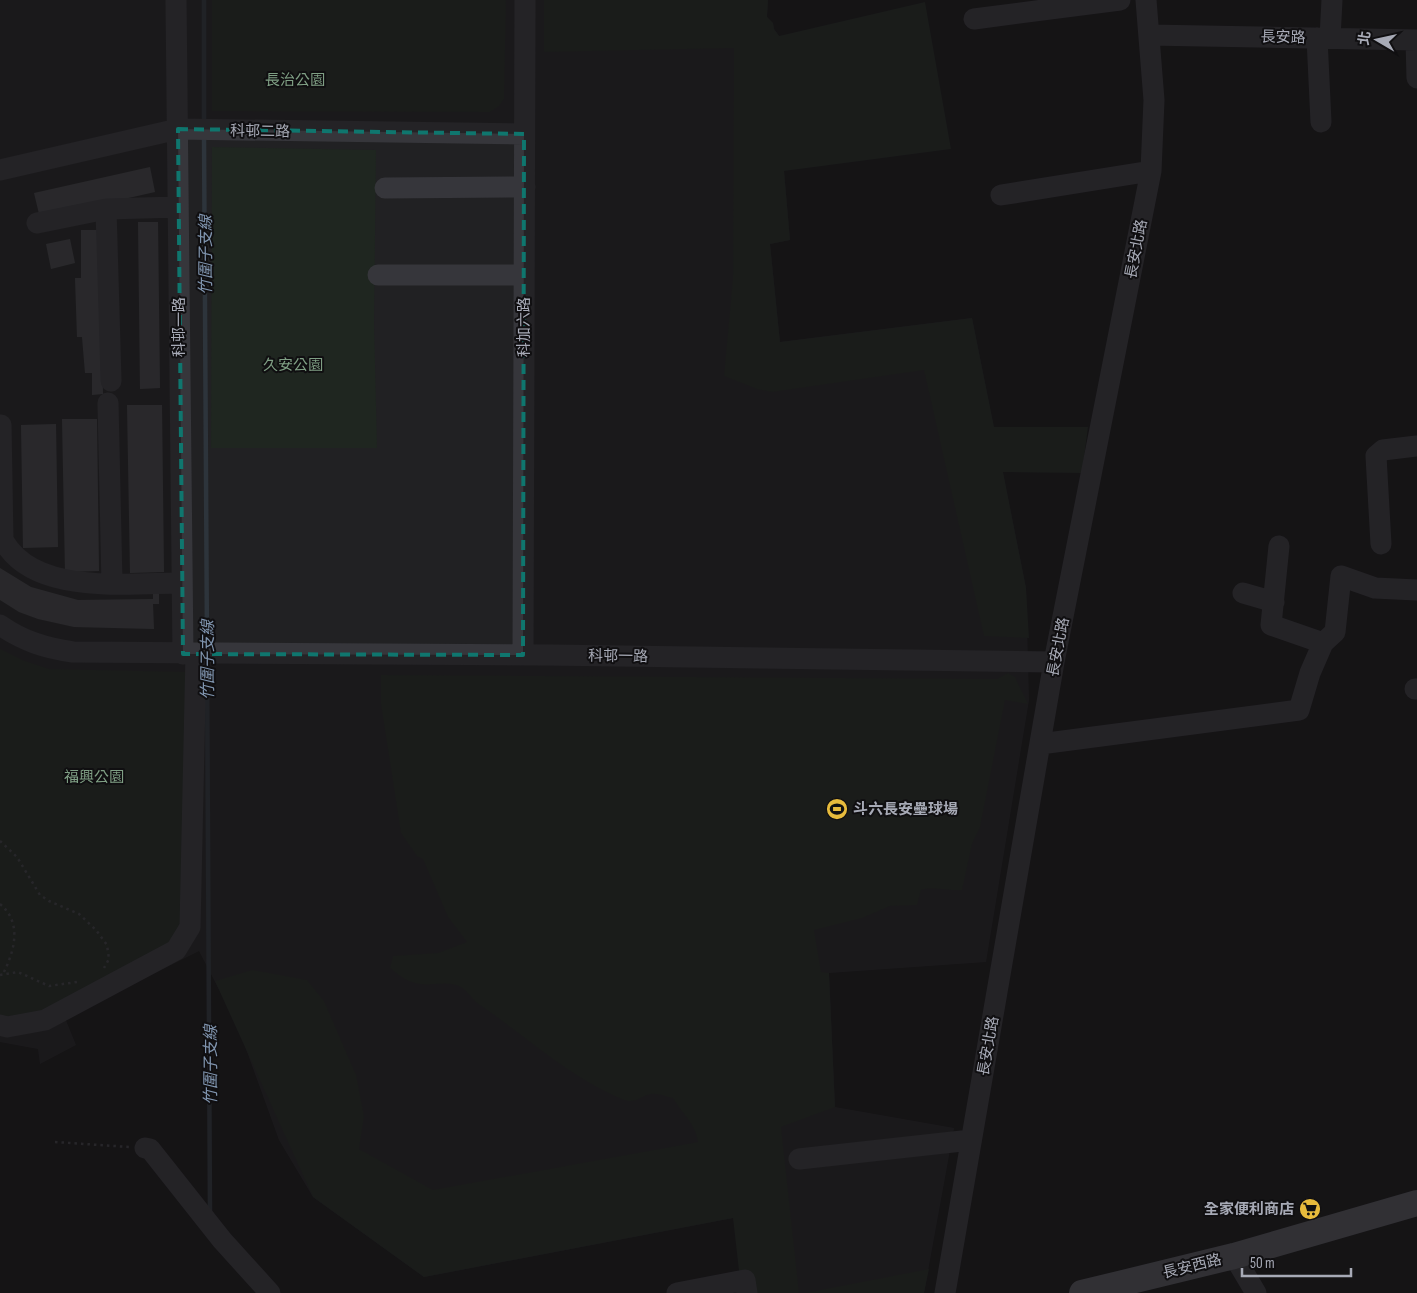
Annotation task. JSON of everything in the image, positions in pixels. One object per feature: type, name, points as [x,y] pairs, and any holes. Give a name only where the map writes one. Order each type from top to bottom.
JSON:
[{"type":"main road","name":"長安西路","points":[[1082,1293],[1234,1256],[1417,1203]]},
{"type":"street","name":"科邨一路","points":[[176,0],[182,583],[189,654]]},
{"type":"street","name":"科加六路","points":[[523,655],[525,0]]},
{"type":"street","points":[[974,19],[1120,0]]},
{"type":"street","name":"長安北路","points":[[945,1293],[1054,662],[1151,171],[1154,100],[1146,0]]},
{"type":"street","points":[[1321,122],[1323,38],[1332,0]]},
{"type":"street","name":"長安路","points":[[1149,35],[1416,40]]},
{"type":"street","points":[[1416,40],[1417,78]]},
{"type":"street","name":"科邨二路","points":[[0,170],[178,129],[524,134]]},
{"type":"street","points":[[1000,195],[1151,171]]},
{"type":"street","points":[[385,188],[524,187]]},
{"type":"street","points":[[37,223],[106,209],[178,207]]},
{"type":"street","points":[[106,209],[111,381]]},
{"type":"street","points":[[378,275],[524,275]]},
{"type":"street","points":[[108,403],[112,584]]},
{"type":"street","points":[[1,425],[2,538],[26,565],[39,572],[72,581],[112,584],[182,583]]},
{"type":"street","points":[[1382,544],[1376,456],[1382,450],[1417,446]]},
{"type":"street","points":[[1279,546],[1271,625],[1323,643]]},
{"type":"street","points":[[1040,744],[1299,710],[1323,643],[1335,632],[1342,576],[1375,588],[1417,590]]},
{"type":"street","points":[[1243,593],[1274,602]]},
{"type":"street","name":"科邨一路","points":[[0,625],[29,642],[50,649],[72,652],[523,655],[1054,662]]},
{"type":"street","points":[[0,1025],[7,1027],[45,1020],[176,950],[190,927],[189,654]]},
{"type":"street","points":[[799,1159],[972,1140]]},
{"type":"street","points":[[145,1148],[150,1149],[222,1240],[270,1293]]},
{"type":"street","points":[[1234,1256],[1256,1293]]},
{"type":"street","points":[[677,1293],[744,1280],[747,1293]]},
{"type":"path","points":[[0,841],[17,857],[40,895],[79,914],[108,945],[109,959],[102,970]]},
{"type":"path","points":[[0,904],[13,921],[15,939],[12,956],[2,975]]},
{"type":"path","points":[[2,975],[18,972],[49,986],[66,985],[84,980]]},
{"type":"path","points":[[55,1142],[145,1148]]},
{"type":"highlighted area","points":[[178,129],[524,134],[523,655],[183,654]]},
{"type":"shaded area","points":[[0,0],[768,0],[767,17],[773,23],[774,29],[779,36],[784,171],[790,240],[770,244],[780,342],[972,318],[1026,588],[1029,700],[986,962],[829,973],[835,1107],[954,1128],[924,1293],[753,1293],[733,1218],[424,1277],[313,1197],[279,1140],[237,1024],[199,951],[65,1018],[76,1045],[40,1064],[38,1049],[0,1042]]},
{"type":"green space","name":"長治公園","points":[[212,0],[506,0],[504,99],[499,106],[490,112],[212,111]]},
{"type":"green space","points":[[544,0],[768,0],[767,17],[773,23],[774,29],[779,36],[925,2],[951,149],[784,171],[790,240],[770,244],[780,342],[972,318],[994,427],[1088,427],[1082,473],[1003,472],[1026,588],[1029,638],[984,636],[924,370],[772,392],[757,389],[724,376],[733,278],[734,48],[544,52]]},
{"type":"green space","name":"久安公園","points":[[212,147],[376,150],[374,323],[377,448],[211,448]]},
{"type":"green space","name":"福興公園","points":[[0,649],[22,660],[49,669],[190,672],[184,925],[171,945],[49,1011],[0,1017]]},
{"type":"green space","points":[[1008,673],[1015,677],[1028,704],[1005,700],[980,827],[972,844],[962,890],[930,888],[921,890],[917,905],[890,906],[862,918],[814,930],[821,972],[829,973],[835,1107],[781,1127],[799,1293],[753,1293],[739,1271],[733,1218],[424,1277],[313,1197],[215,981],[252,970],[307,980],[324,1001],[356,1075],[364,1116],[359,1149],[433,1190],[698,1142],[691,1124],[673,1098],[653,1094],[634,1101],[622,1099],[584,1080],[566,1068],[477,1003],[461,987],[451,984],[412,982],[390,968],[393,956],[438,953],[467,942],[448,917],[423,859],[417,856],[401,833],[381,704],[381,675],[997,679]]},
{"type":"green space","points":[[929,1269],[924,1293],[805,1293]]},
{"type":"building","points":[[150,167],[155,192],[40,218],[34,193]]},
{"type":"building","points":[[138,222],[158,222],[160,388],[140,389]]},
{"type":"building","points":[[81,230],[100,230],[103,394],[92,395],[92,373],[85,373],[82,337],[77,337],[75,278],[81,278]]},
{"type":"building","points":[[70,239],[75,263],[51,269],[46,244]]},
{"type":"building","points":[[127,405],[162,405],[164,572],[130,573]]},
{"type":"building","points":[[62,419],[97,419],[99,571],[65,572]]},
{"type":"building","points":[[56,424],[58,547],[23,548],[21,425]]},
{"type":"building","points":[[0,568],[31,587],[78,600],[153,599],[153,590],[159,590],[159,604],[153,604],[154,629],[74,627],[38,619],[19,612],[0,600]]},
{"type":"waterway","name":"竹圍子支線","points":[[204,0],[204,124]]},
{"type":"waterway","name":"竹圍子支線","points":[[204,136],[207,646]]},
{"type":"waterway","name":"竹圍子支線","points":[[207,659],[210,1214]]},
{"type":"place","name":"斗六長安壘球場","points":[[837,809]]},
{"type":"place","name":"全家便利商店","points":[[1310,1209]]}]
